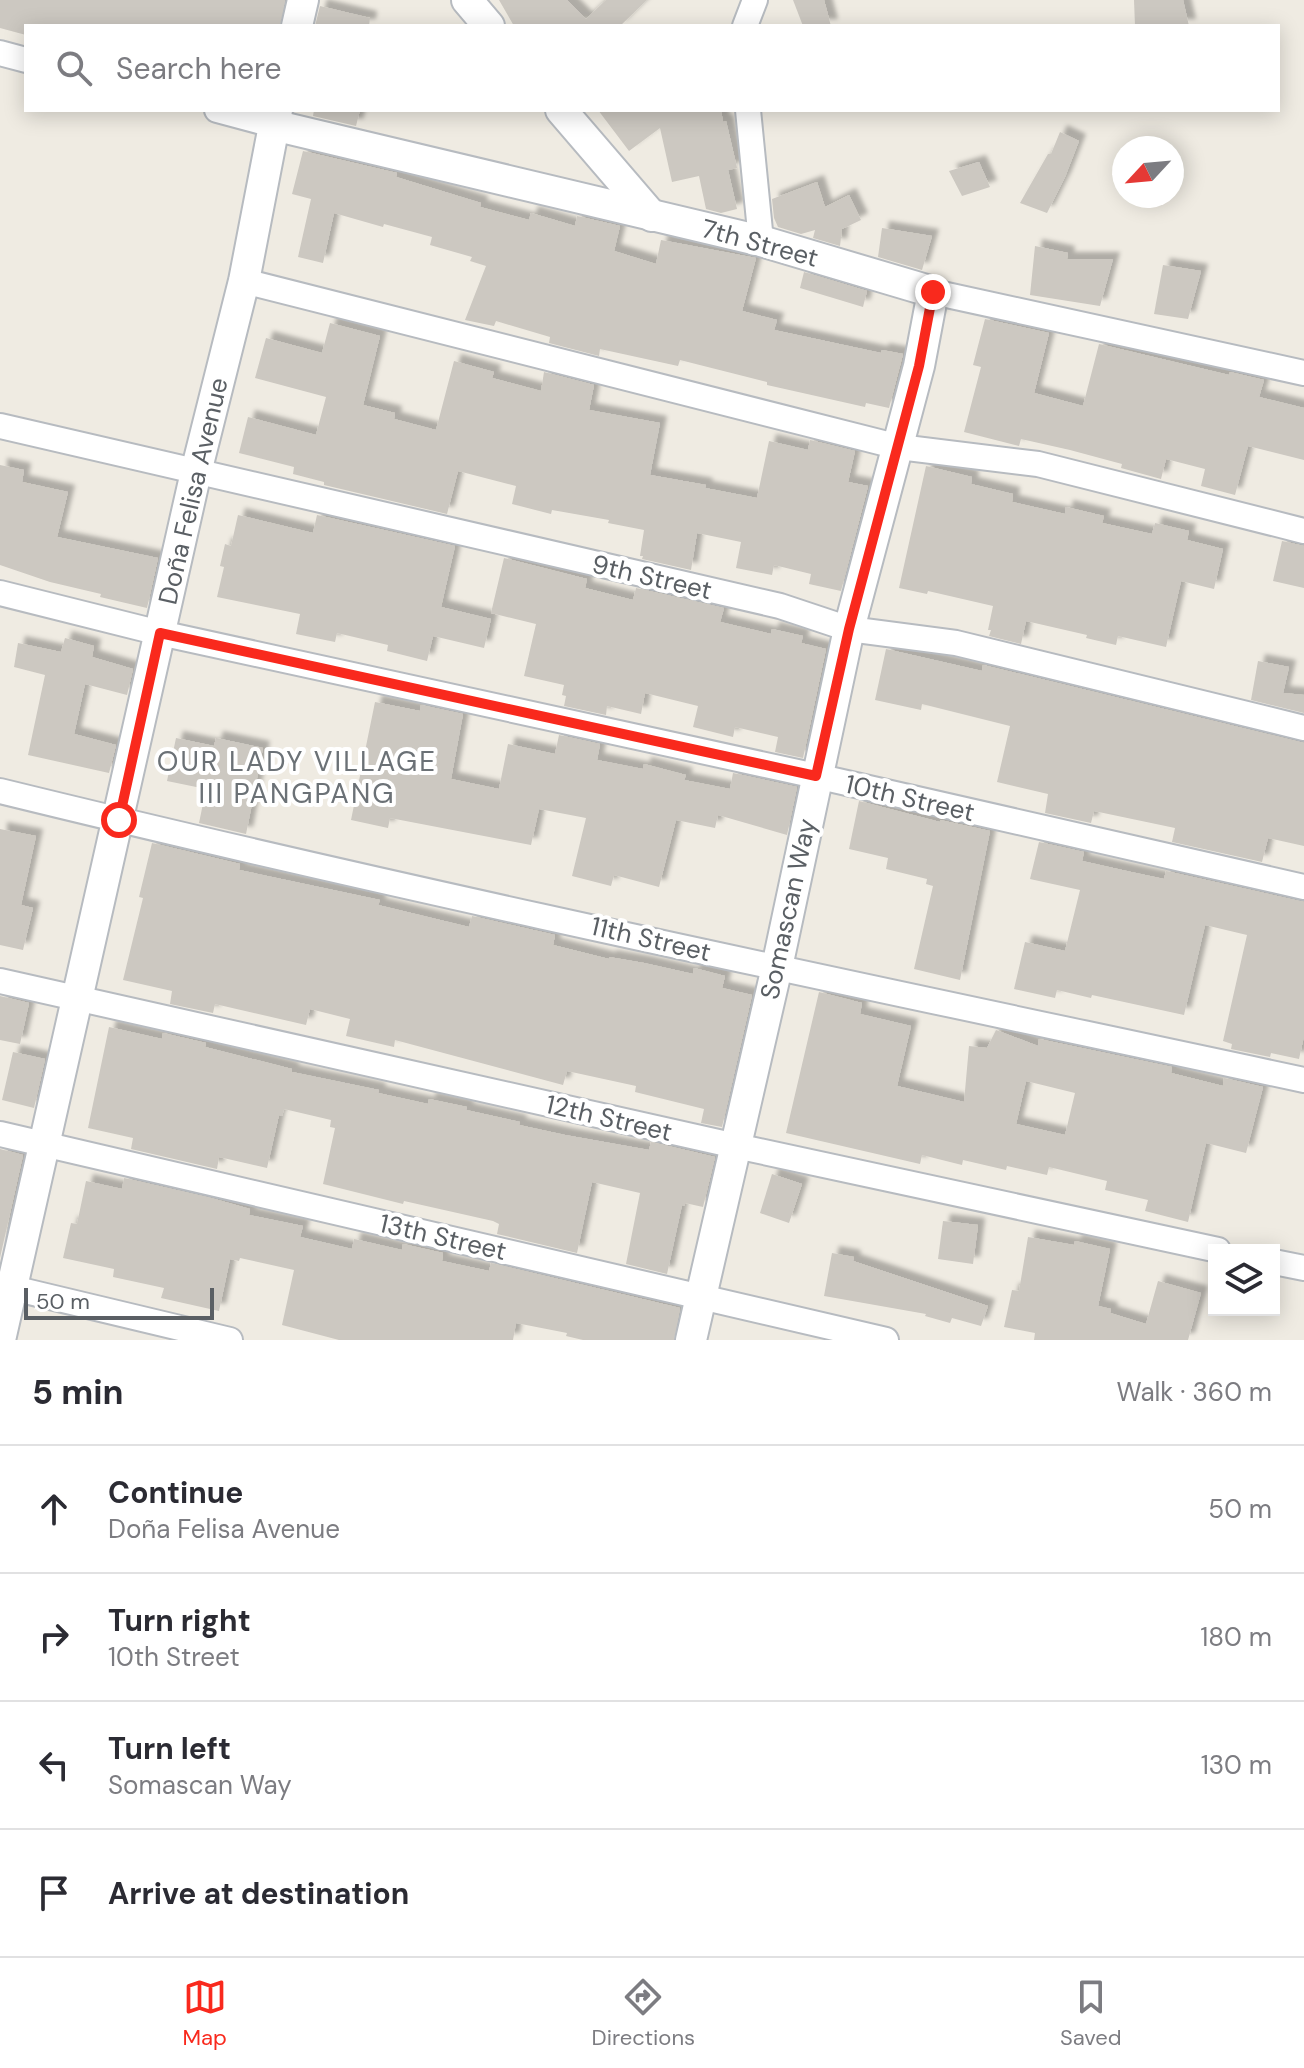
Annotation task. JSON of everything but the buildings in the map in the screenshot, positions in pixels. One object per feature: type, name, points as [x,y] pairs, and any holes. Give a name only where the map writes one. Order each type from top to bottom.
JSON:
[{"type":"street","points":[[297,24],[303,0]]},
{"type":"street","points":[[467,0],[487,24]]},
{"type":"street","points":[[746,24],[755,0]]},
{"type":"street","points":[[0,53],[24,59]]},
{"type":"street","name":"7th Street","points":[[234,112],[275,117],[652,216],[761,241],[933,292],[1304,373]]},
{"type":"street","points":[[563,112],[652,216]]},
{"type":"street","points":[[748,112],[761,241]]},
{"type":"street","name":"Doña Felisa Avenue","points":[[0,1340],[6,1287],[46,1145],[196,472],[244,281],[275,117]]},
{"type":"street","points":[[244,281],[899,447],[1038,464],[1304,531]]},
{"type":"street","name":"Somascan Way","points":[[691,1340],[777,967],[849,629],[899,447],[933,292]]},
{"type":"street","name":"9th Street","points":[[0,426],[780,606],[849,629],[956,643],[1304,728]]},
{"type":"street","name":"10th Street","points":[[0,593],[160,633],[816,776],[1304,887]]},
{"type":"street","name":"11th Street","points":[[0,791],[777,967],[1304,1080]]},
{"type":"street","name":"12th Street","points":[[0,981],[1208,1248]]},
{"type":"street","name":"13th Street","points":[[0,1134],[886,1340]]},
{"type":"street","points":[[1280,1263],[1304,1268]]},
{"type":"street","points":[[6,1287],[230,1340]]},
{"type":"district","name":"OUR LADY VILLAGE III PANGPANG","points":[[297,777]]},
{"type":"route","points":[[119,820],[160,633],[816,776],[849,629],[919,366],[933,292]]}]
